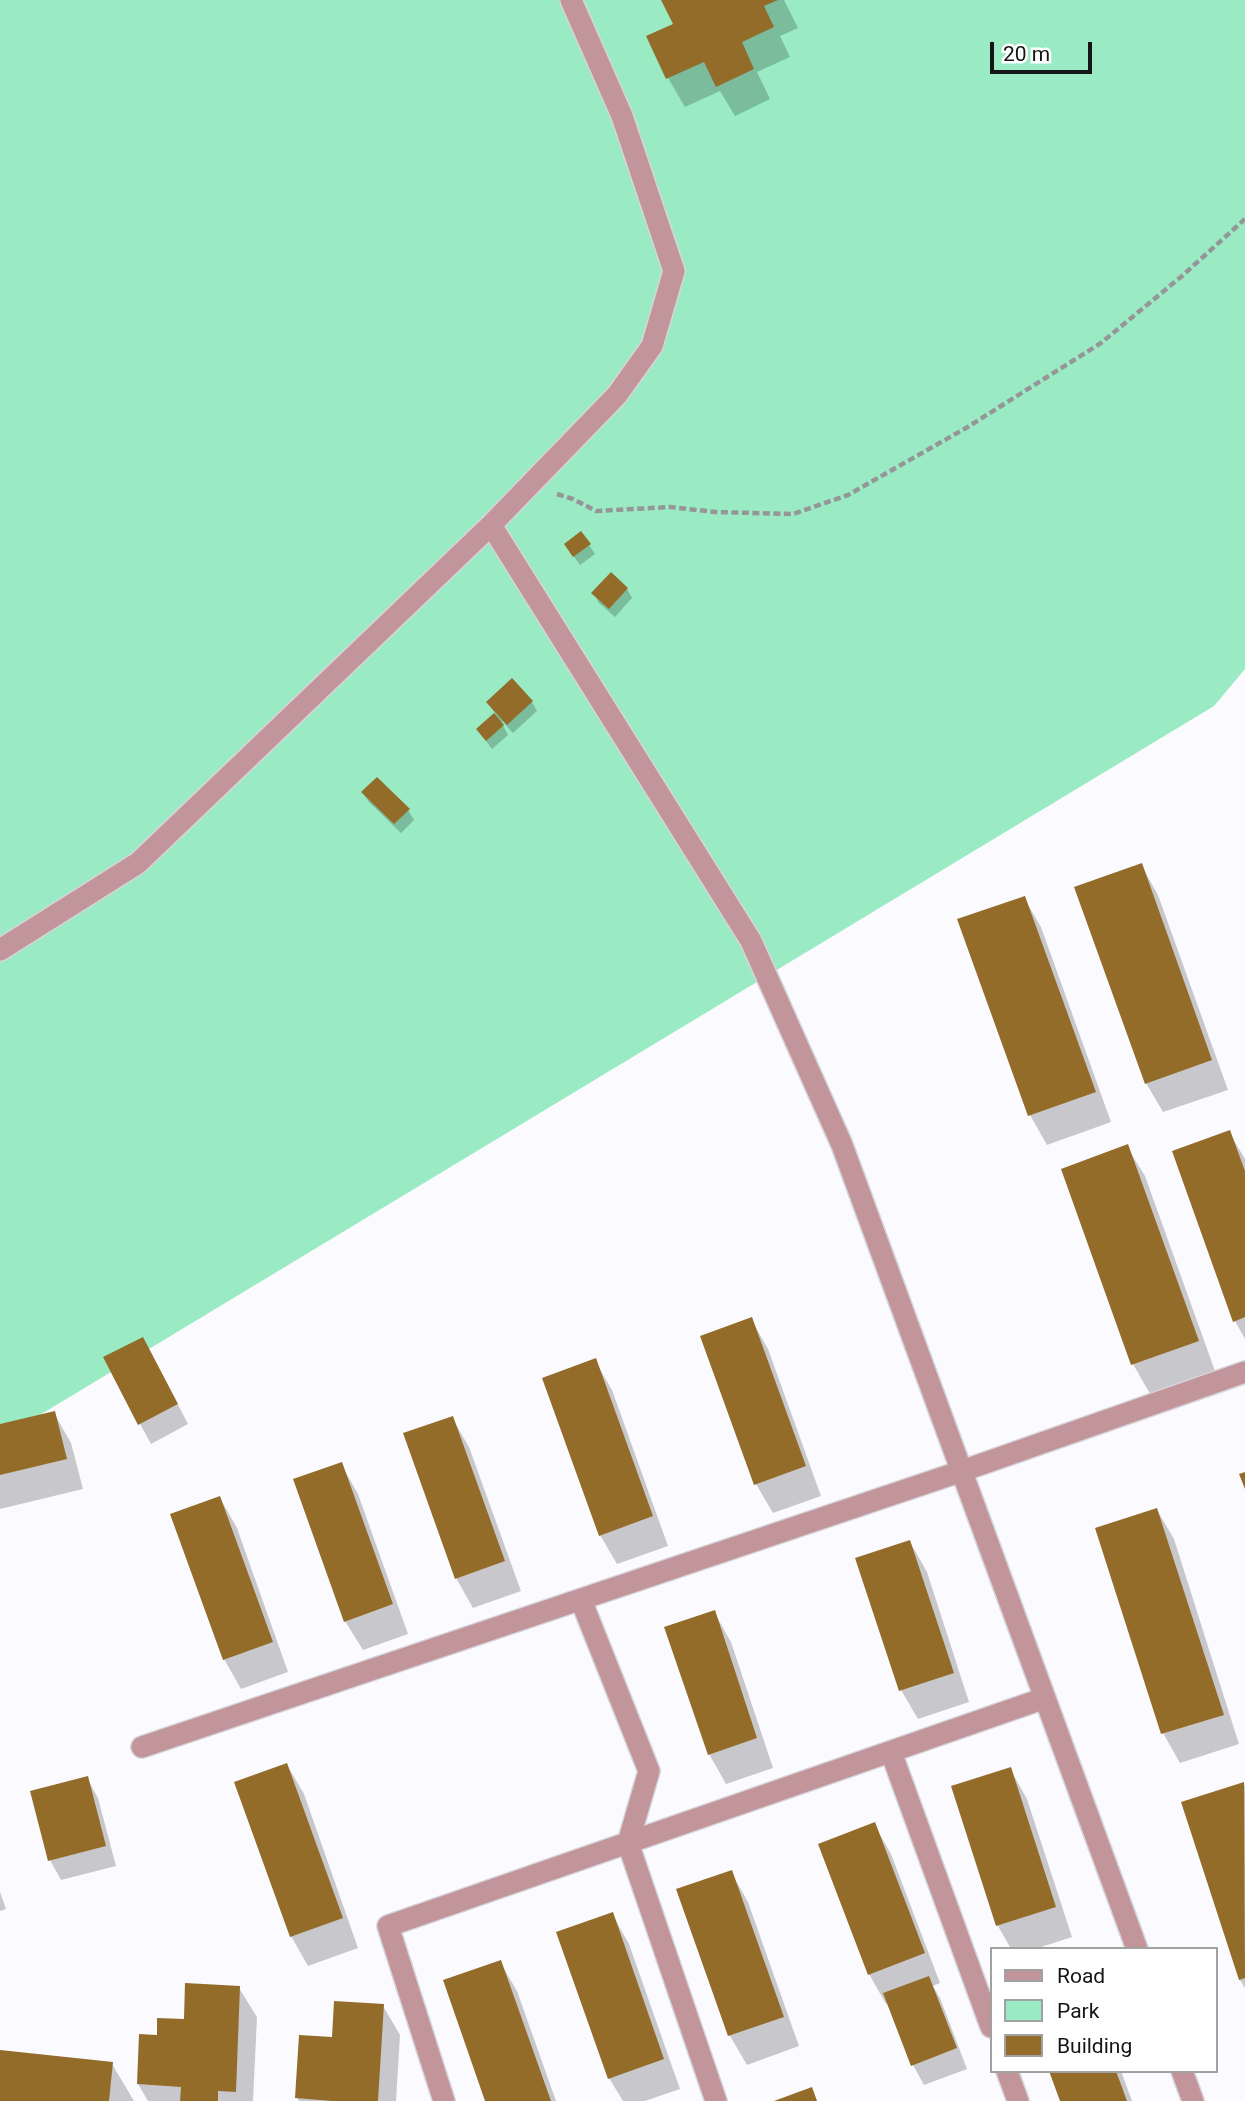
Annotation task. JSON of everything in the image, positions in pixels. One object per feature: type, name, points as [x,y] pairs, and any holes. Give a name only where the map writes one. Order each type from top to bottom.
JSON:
[{"type":"street","points":[[0,950],[138,863],[491,525],[617,395],[652,346],[674,271],[622,116],[571,0]]},
{"type":"street","points":[[491,525],[751,941],[842,1145],[1136,1947]]},
{"type":"street","points":[[142,1747],[962,1471],[1245,1372]]},
{"type":"street","points":[[581,1600],[649,1771],[628,1843],[716,2101]]},
{"type":"street","points":[[444,2101],[388,1926],[1045,1698]]},
{"type":"street","points":[[891,1752],[990,2024]]},
{"type":"street","points":[[1008,2073],[1018,2101]]},
{"type":"street","points":[[1183,2073],[1193,2101]]},
{"type":"path","points":[[530,485],[573,499],[596,511],[670,507],[715,513],[793,514],[848,495],[966,428],[1101,343],[1245,219]]},
{"type":"green space","points":[[0,0],[1245,0],[1245,669],[1214,706],[0,1439]]},
{"type":"building","points":[[661,0],[778,0],[764,6],[774,27],[742,42],[754,69],[716,87],[704,62],[666,79],[646,36],[673,24]]},
{"type":"building","points":[[581,531],[591,544],[573,557],[564,544]]},
{"type":"building","points":[[611,572],[628,588],[609,609],[591,593]]},
{"type":"building","points":[[512,678],[533,701],[507,725],[486,702]]},
{"type":"building","points":[[494,713],[504,725],[486,741],[476,729]]},
{"type":"building","points":[[377,777],[410,809],[394,824],[361,792]]},
{"type":"building","points":[[1142,863],[1212,1060],[1145,1084],[1074,887]]},
{"type":"building","points":[[1025,896],[1096,1092],[1028,1116],[957,919]]},
{"type":"building","points":[[1230,1130],[1245,1171],[1245,1317],[1233,1322],[1172,1151]]},
{"type":"building","points":[[1128,1144],[1199,1341],[1131,1365],[1061,1169]]},
{"type":"building","points":[[752,1317],[806,1466],[754,1485],[700,1336]]},
{"type":"building","points":[[143,1337],[178,1404],[138,1425],[103,1357]]},
{"type":"building","points":[[596,1358],[653,1516],[599,1536],[542,1378]]},
{"type":"building","points":[[55,1411],[67,1459],[0,1475],[0,1424]]},
{"type":"building","points":[[453,1416],[505,1561],[455,1579],[403,1433]]},
{"type":"building","points":[[342,1462],[393,1604],[344,1622],[293,1479]]},
{"type":"building","points":[[1245,1472],[1245,1489],[1239,1474]]},
{"type":"building","points":[[220,1496],[273,1642],[223,1660],[170,1514]]},
{"type":"building","points":[[1157,1508],[1224,1715],[1161,1734],[1095,1528]]},
{"type":"building","points":[[910,1540],[954,1673],[899,1691],[855,1558]]},
{"type":"building","points":[[715,1610],[757,1738],[708,1755],[664,1627]]},
{"type":"building","points":[[287,1763],[343,1918],[290,1937],[234,1782]]},
{"type":"building","points":[[1011,1767],[1056,1907],[996,1926],[951,1786]]},
{"type":"building","points":[[88,1776],[106,1846],[48,1861],[30,1791]]},
{"type":"building","points":[[1244,1782],[1245,1978],[1239,1980],[1181,1802]]},
{"type":"building","points":[[875,1822],[925,1953],[868,1975],[818,1844]]},
{"type":"building","points":[[732,1870],[784,2017],[728,2036],[676,1889]]},
{"type":"building","points":[[613,1912],[664,2059],[608,2079],[556,1932]]},
{"type":"building","points":[[501,1960],[551,2101],[485,2101],[443,1980]]},
{"type":"building","points":[[929,1976],[957,2048],[911,2066],[883,1993]]},
{"type":"building","points":[[185,1983],[240,1986],[236,2092],[218,2091],[218,2101],[180,2101],[181,2087],[137,2084],[139,2034],[157,2035],[157,2018],[184,2019]]},
{"type":"building","points":[[334,2001],[384,2004],[378,2101],[295,2098],[299,2035],[332,2037]]},
{"type":"building","points":[[0,2050],[113,2062],[109,2101],[0,2101]]},
{"type":"building","points":[[1050,2073],[1117,2073],[1127,2101],[1060,2101]]},
{"type":"building","points":[[812,2087],[817,2101],[774,2101]]}]
